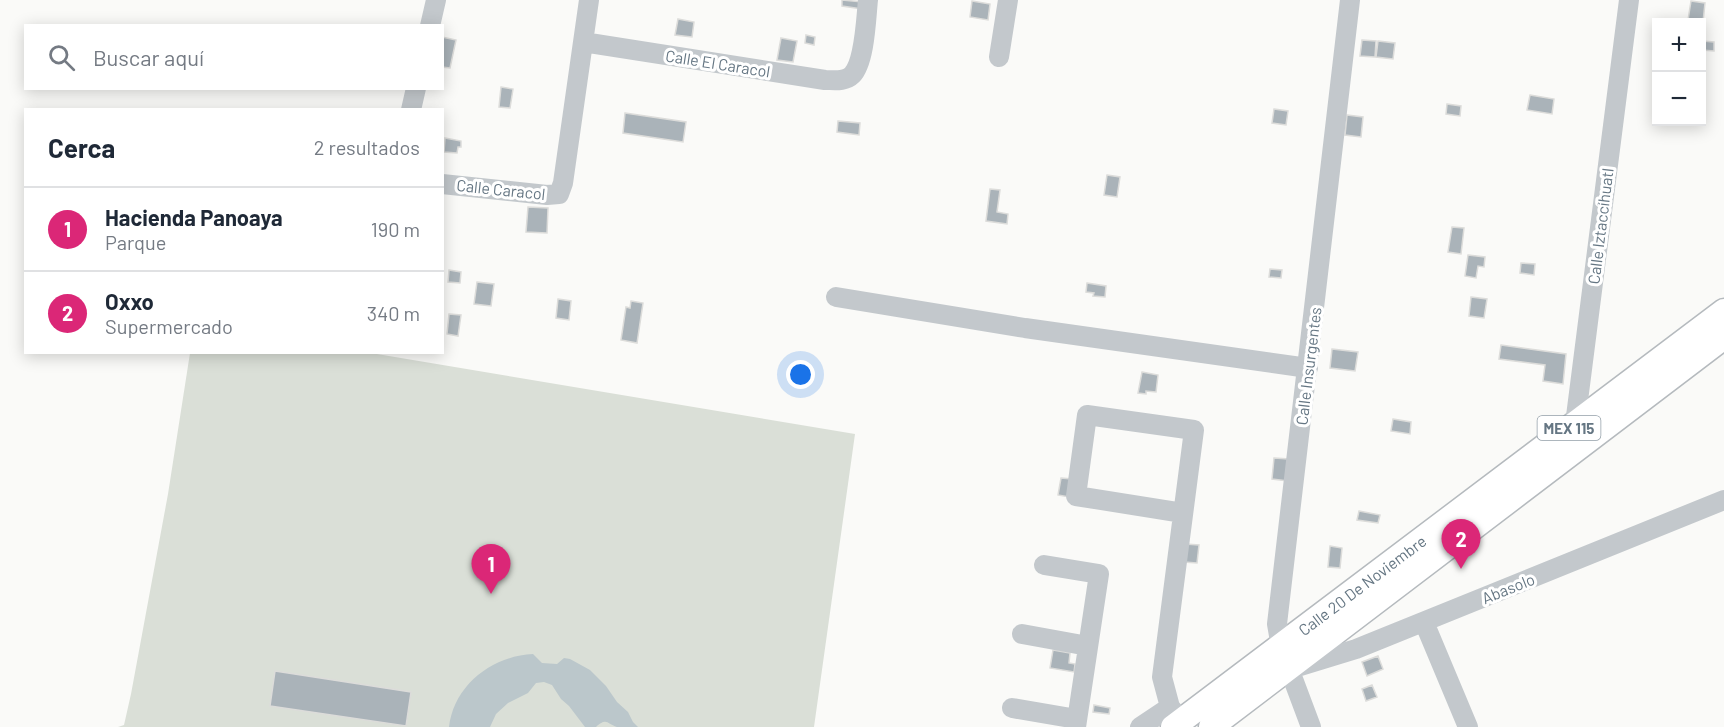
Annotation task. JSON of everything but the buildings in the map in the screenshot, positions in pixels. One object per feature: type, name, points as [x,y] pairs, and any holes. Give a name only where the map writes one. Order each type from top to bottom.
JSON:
[{"type":"main road","name":"Calle 20 De Noviembre","points":[[1211,727],[1285,658],[1574,423],[1724,311]]},
{"type":"main road","name":"Calle 20 De Noviembre","points":[[1174,718],[1285,658],[1571,452],[1724,337]]},
{"type":"street","points":[[430,24],[436,0]]},
{"type":"street","points":[[583,42],[589,0]]},
{"type":"street","name":"Calle El Caracol","points":[[583,42],[841,81],[852,75],[864,46],[868,0]]},
{"type":"street","points":[[999,57],[1008,0]]},
{"type":"street","name":"Calle Insurgentes","points":[[1311,727],[1285,658],[1277,624],[1350,0]]},
{"type":"street","name":"Calle Iztaccíhuatl","points":[[1571,452],[1629,0]]},
{"type":"street","name":"Calle Caracol","points":[[444,184],[547,195],[559,194],[563,183],[583,42]]},
{"type":"street","points":[[411,108],[416,90]]},
{"type":"street","points":[[836,297],[1025,328],[1308,368]]},
{"type":"street","points":[[1140,727],[1174,718],[1162,677],[1194,430],[1087,415],[1076,496],[1183,513]]},
{"type":"street","name":"Abasolo","points":[[1285,658],[1356,649],[1724,500]]},
{"type":"street","points":[[1012,708],[1031,719],[1076,723],[1099,574],[1044,565]]},
{"type":"street","points":[[1424,622],[1468,727]]},
{"type":"street","points":[[1022,634],[1088,646]]},
{"type":"shaded area","points":[[190,354],[377,354],[855,434],[814,727],[118,727],[124,725],[131,694],[168,494]]},
{"type":"shaded area","points":[[533,654],[542,663],[557,664],[564,658],[590,670],[628,712],[638,727],[617,727],[605,722],[596,727],[585,727],[552,685],[544,682],[536,683],[528,693],[508,703],[496,714],[490,727],[449,727],[458,698],[478,676],[503,660]]},
{"type":"place","name":"Oxxo","points":[[1461,569]]},
{"type":"place","name":"Hacienda Panoaya","points":[[491,594]]}]
